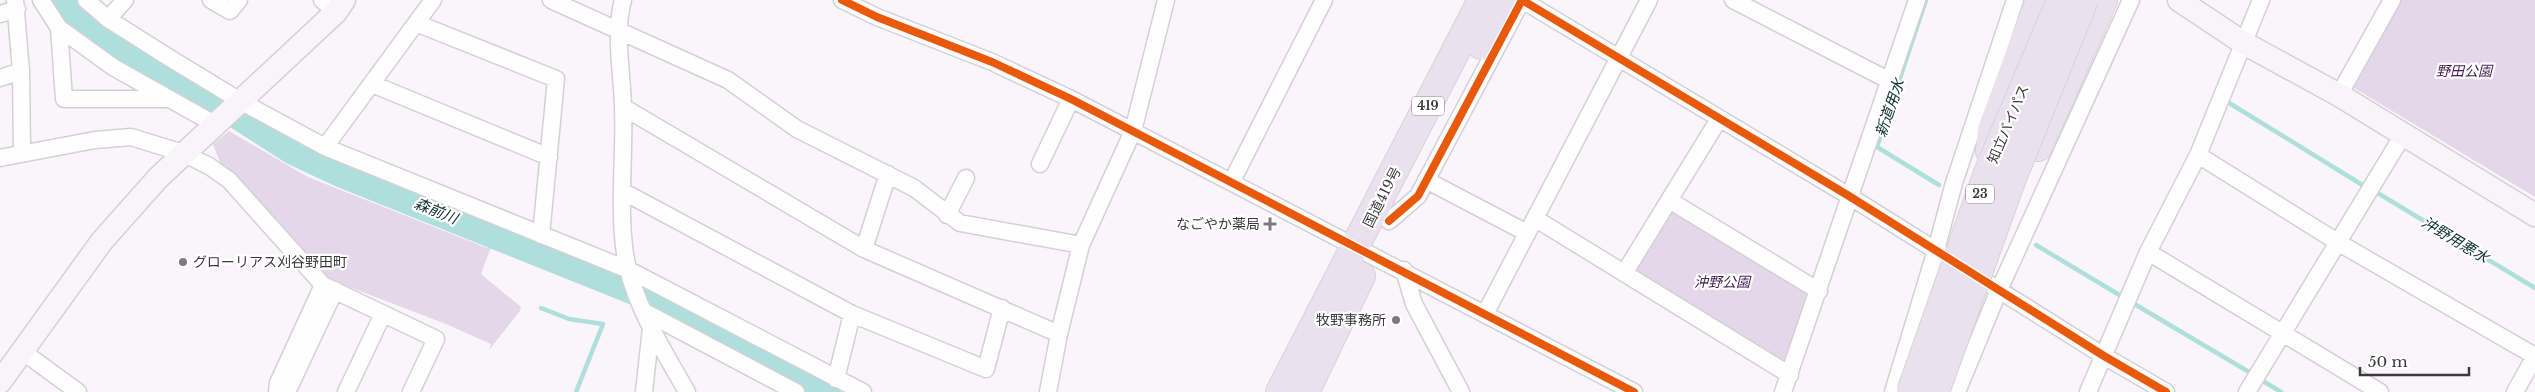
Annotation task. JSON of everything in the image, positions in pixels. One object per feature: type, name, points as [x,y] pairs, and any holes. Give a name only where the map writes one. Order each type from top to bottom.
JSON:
[{"type":"highway","name":"国道419号","points":[[1382,217],[1482,0]]},
{"type":"highway","name":"国道419号","points":[[1280,392],[1364,251],[1504,0]]},
{"type":"highway","points":[[2040,0],[1992,130],[1999,177],[2038,148],[2103,0]]},
{"type":"highway","name":"知立バイパス","points":[[1934,392],[1999,177],[2061,0]]},
{"type":"highway","name":"知立バイパス","points":[[1911,392],[1999,177],[2084,0]]},
{"type":"highway","name":"国道419号","points":[[1305,392],[1364,251]]},
{"type":"street","points":[[41,0],[59,28],[113,67],[216,125]]},
{"type":"street","points":[[86,0],[108,19],[242,102],[325,147],[629,270],[863,392]]},
{"type":"street","points":[[108,19],[125,0]]},
{"type":"street","points":[[211,0],[230,11],[239,0]]},
{"type":"street","points":[[325,147],[432,0]]},
{"type":"street","points":[[551,0],[728,80],[797,129],[914,188],[947,215],[960,223],[1081,245]]},
{"type":"street","points":[[623,0],[620,32],[624,108],[622,191],[625,255],[643,311],[687,392]]},
{"type":"street","points":[[842,0],[876,17],[984,58],[1071,98],[1404,270],[1634,392]]},
{"type":"street","points":[[1048,392],[1059,334],[1081,245],[1134,131],[1166,0]]},
{"type":"street","points":[[1468,0],[1376,180],[1382,217],[1418,196],[1522,0],[1849,196],[2104,356],[2166,392]]},
{"type":"street","points":[[1485,314],[1649,0]]},
{"type":"street","points":[[1733,0],[1890,81]]},
{"type":"street","points":[[1783,392],[1917,0]]},
{"type":"street","points":[[1894,392],[1954,183],[2015,0]]},
{"type":"street","points":[[1958,392],[1999,290],[2131,0]]},
{"type":"street","points":[[2179,0],[2242,42],[2339,95],[2535,216]]},
{"type":"street","points":[[2088,392],[2148,252],[2198,155],[2242,42],[2261,0]]},
{"type":"street","points":[[2339,95],[2392,0]]},
{"type":"street","points":[[1232,181],[1320,1]]},
{"type":"street","points":[[0,382],[102,241],[183,153],[242,102],[334,4]]},
{"type":"street","points":[[0,14],[16,5],[21,71],[22,152]]},
{"type":"street","points":[[416,23],[556,79],[541,235]]},
{"type":"street","points":[[59,28],[64,99],[168,99]]},
{"type":"street","points":[[0,78],[21,71]]},
{"type":"street","points":[[372,84],[549,156]]},
{"type":"street","points":[[1040,164],[1071,98]]},
{"type":"street","points":[[624,108],[864,249],[1059,334]]},
{"type":"street","points":[[1624,272],[1719,119]]},
{"type":"street","points":[[2247,392],[2402,135]]},
{"type":"street","points":[[0,158],[22,152],[95,140],[131,137],[183,153],[209,166],[229,180],[329,287],[436,339],[411,392]]},
{"type":"street","points":[[2198,155],[2339,242],[2535,356],[2515,392]]},
{"type":"street","points":[[864,249],[888,174]]},
{"type":"street","points":[[947,215],[966,178]]},
{"type":"street","points":[[1426,180],[1527,233]]},
{"type":"street","points":[[622,191],[852,314],[986,369],[1002,308]]},
{"type":"street","points":[[1670,200],[1819,291]]},
{"type":"street","points":[[1536,219],[1790,375]]},
{"type":"street","points":[[2148,252],[2380,392]]},
{"type":"street","points":[[1404,270],[1414,304],[1461,392]]},
{"type":"street","points":[[277,392],[278,383],[329,287]]},
{"type":"street","points":[[287,392],[329,287]]},
{"type":"street","points":[[643,311],[796,392]]},
{"type":"street","points":[[346,392],[384,314]]},
{"type":"street","points":[[836,379],[852,314]]},
{"type":"street","points":[[644,392],[651,328]]},
{"type":"street","points":[[22,352],[78,392]]},
{"type":"green space","name":"野田公園","points":[[2398,0],[2535,0],[2535,197],[2354,88],[2354,79]]},
{"type":"green space","points":[[229,131],[308,177],[487,248],[491,247],[481,274],[521,307],[520,311],[489,350],[491,344],[446,324],[331,280],[315,266],[244,192],[221,165],[213,144]]},
{"type":"green space","name":"沖野公園","points":[[1676,212],[1807,291],[1810,299],[1789,360],[1782,361],[1637,273],[1636,267],[1669,213]]},
{"type":"waterway","name":"森前川","points":[[62,0],[68,8],[157,72],[215,102],[293,152],[342,175],[654,300],[828,392]]},
{"type":"waterway","name":"新道用水","points":[[1926,0],[1877,147],[1939,185]]},
{"type":"waterway","name":"沖野用悪水","points":[[2226,101],[2364,186]]},
{"type":"waterway","name":"沖野用悪水","points":[[2376,192],[2535,288]]},
{"type":"waterway","name":"新道用水","points":[[2036,245],[2121,296]]},
{"type":"waterway","name":"新道用水","points":[[2136,305],[2249,372]]},
{"type":"waterway","points":[[541,308],[569,319],[603,324],[576,392]]},
{"type":"waterway","name":"新道用水","points":[[2263,381],[2281,392]]},
{"type":"cycle path","points":[[842,0],[877,17],[992,62],[1071,99],[1634,392]]},
{"type":"cycle path","points":[[1389,221],[1418,196],[1522,0],[1849,196],[2104,356],[2166,392]]},
{"type":"place","name":"なごやか薬局","points":[[1270,224]]},
{"type":"place","name":"グローリアス刈谷野田町","points":[[183,262]]},
{"type":"place","name":"牧野事務所","points":[[1396,320]]}]
